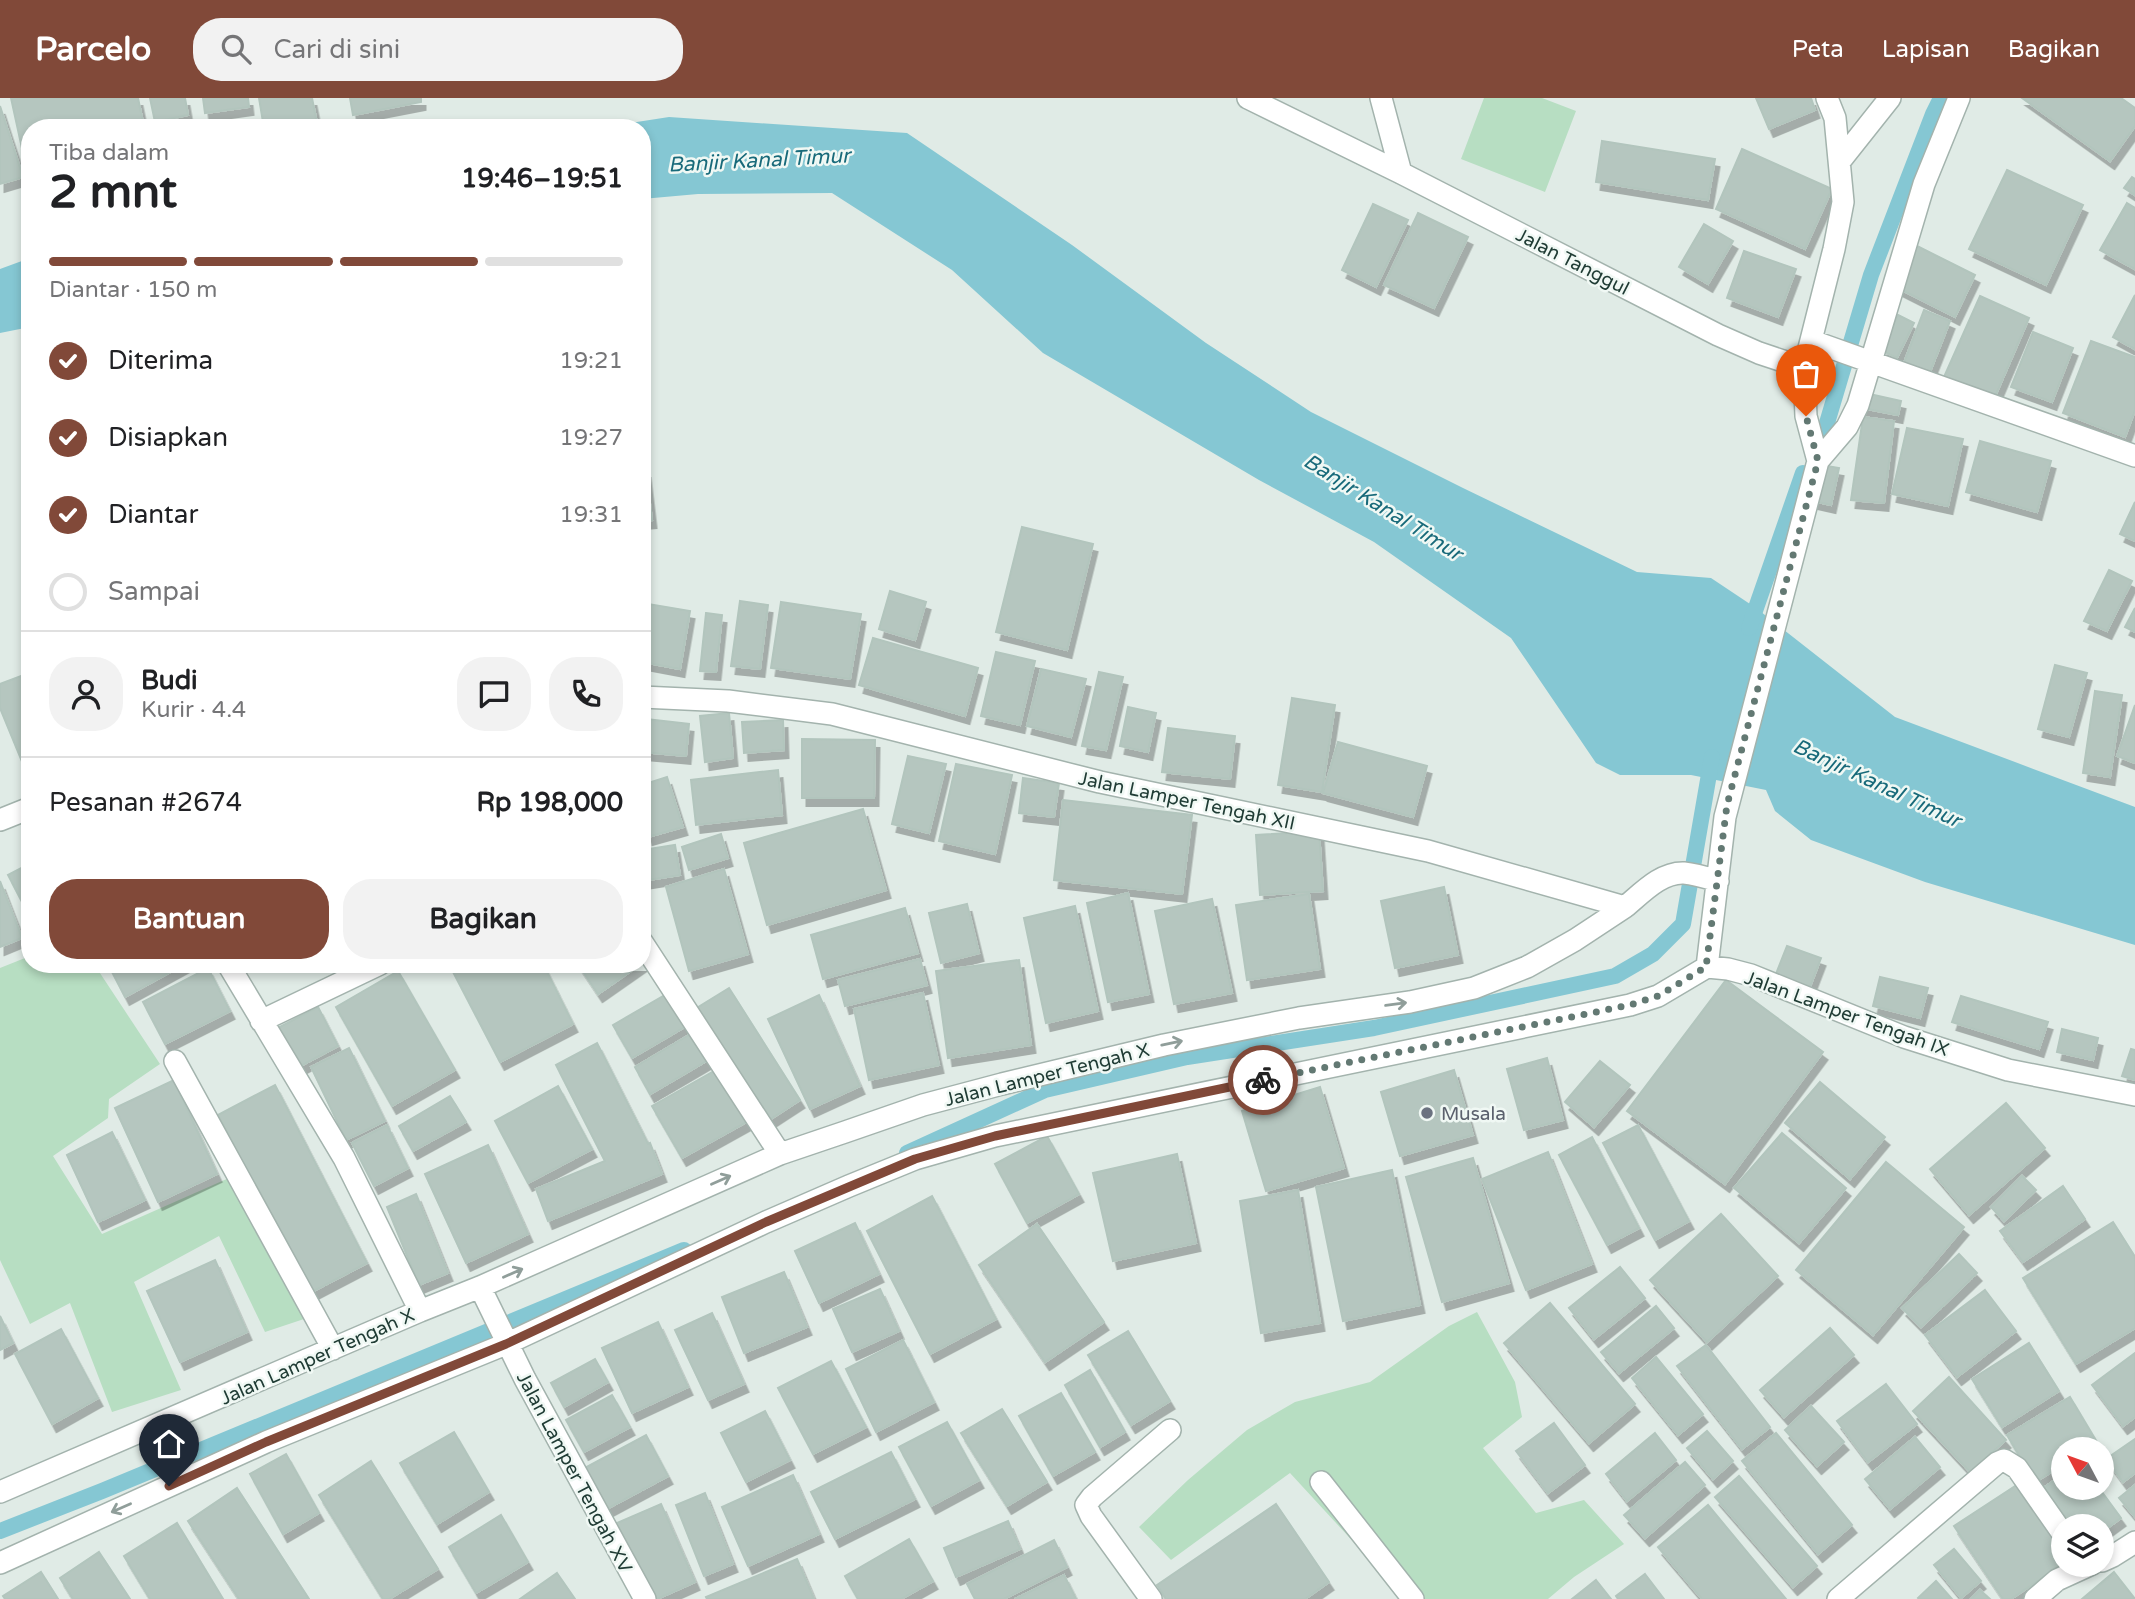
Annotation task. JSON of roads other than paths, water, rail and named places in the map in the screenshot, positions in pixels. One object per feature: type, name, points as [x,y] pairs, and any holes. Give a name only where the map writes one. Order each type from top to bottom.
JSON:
[{"type":"street","name":"Jalan Tanggul","points":[[1248,98],[1718,335],[1759,353],[1804,368]]},
{"type":"street","points":[[1381,98],[1401,173]]},
{"type":"street","points":[[0,1563],[503,1336],[915,1159],[995,1136],[1630,1005],[1658,996],[1706,967],[1715,880],[1726,811],[1816,468],[1806,416],[1804,368],[1821,344],[1843,202],[1835,118],[1827,98]]},
{"type":"street","points":[[1840,161],[1890,98]]},
{"type":"street","points":[[1816,468],[1847,427],[1858,405],[1864,359],[1924,184],[1959,98]]},
{"type":"street","points":[[1821,344],[2135,456]]},
{"type":"street","name":"Jalan Lamper Tengah XII","points":[[651,697],[728,701],[832,713],[1100,782],[1428,851],[1625,907]]},
{"type":"street","points":[[0,820],[21,812]]},
{"type":"street","points":[[1625,907],[1654,883],[1668,876],[1684,873],[1715,880]]},
{"type":"street","name":"Jalan Lamper Tengah X","points":[[0,1492],[420,1311],[483,1294],[780,1154],[923,1105],[1002,1084],[1299,1018],[1410,1002],[1474,988],[1527,967],[1625,907]]},
{"type":"street","points":[[651,956],[780,1154]]},
{"type":"street","name":"Jalan Lamper Tengah IX","points":[[1706,967],[1751,975],[1904,1037],[2008,1070],[2134,1096]]},
{"type":"street","points":[[233,973],[344,1158],[420,1311]]},
{"type":"street","points":[[261,1021],[361,973]]},
{"type":"street","points":[[175,1061],[333,1349]]},
{"type":"street","points":[[483,1294],[503,1336]]},
{"type":"street","name":"Jalan Lamper Tengah XV","points":[[503,1336],[645,1599]]},
{"type":"street","points":[[1151,1599],[1091,1516],[1086,1505],[1170,1430]]},
{"type":"street","points":[[1838,1599],[1997,1463],[2004,1460],[2017,1468],[2051,1517]]},
{"type":"street","points":[[1321,1482],[1413,1599]]},
{"type":"street","points":[[2114,1552],[2135,1542]]},
{"type":"street","points":[[2035,1599],[2063,1577]]},
{"type":"water","name":"Banjir Kanal Timur","points":[[669,117],[907,133],[1072,245],[1206,343],[1311,412],[1637,572],[1711,578],[1756,608],[1895,717],[2135,807],[2135,945],[1925,882],[1811,840],[1775,811],[1766,790],[1691,775],[1620,775],[1596,763],[1511,638],[1374,542],[1259,480],[1043,353],[952,270],[832,193],[698,194],[651,198],[651,120]]},
{"type":"water","points":[[21,261],[21,329],[0,333],[0,269]]},
{"type":"waterway","points":[[1824,433],[1871,275],[1941,98]]},
{"type":"waterway","points":[[1749,628],[1803,473]]},
{"type":"waterway","points":[[907,1153],[1045,1090],[1187,1057],[1374,1028],[1615,976],[1653,954],[1683,924],[1712,757]]},
{"type":"waterway","points":[[0,1531],[684,1250]]},
{"type":"place","name":"Musala","points":[[1427,1113]]}]
